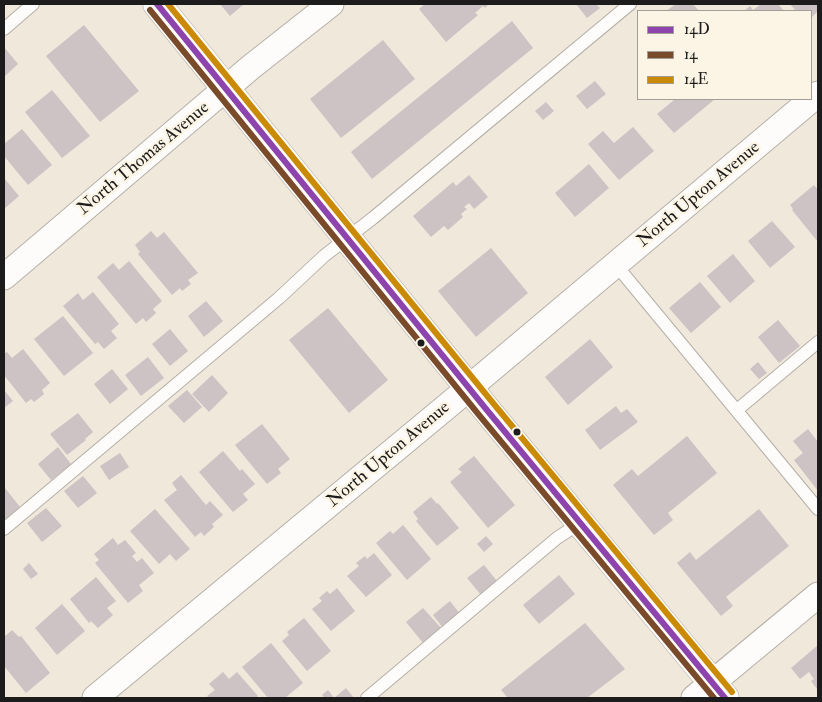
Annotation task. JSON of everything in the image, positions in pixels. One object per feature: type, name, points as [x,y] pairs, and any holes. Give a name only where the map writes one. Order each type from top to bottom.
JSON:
[{"type":"street","points":[[157,4],[580,523],[710,693],[818,595]]},
{"type":"street","name":"North Thomas Avenue","points":[[4,277],[250,67],[331,4]]},
{"type":"street","name":"North Upton Avenue","points":[[95,698],[469,388],[811,100]]},
{"type":"lane","points":[[4,28],[33,4]]},
{"type":"lane","points":[[4,529],[280,298],[324,256],[348,239],[630,4]]},
{"type":"lane","points":[[616,265],[818,509]]},
{"type":"lane","points":[[737,410],[818,342]]},
{"type":"lane","points":[[367,698],[557,538],[580,523]]},
{"type":"building","points":[[220,4],[244,4],[230,16]]},
{"type":"building","points":[[425,4],[489,4],[485,8],[483,6],[475,13],[478,15],[446,42],[419,9]]},
{"type":"building","points":[[576,4],[596,4],[600,8],[587,18]]},
{"type":"building","points":[[676,4],[693,4],[698,10],[667,10]]},
{"type":"building","points":[[761,4],[778,4],[783,10],[753,10]]},
{"type":"building","points":[[790,4],[818,4],[818,11],[812,17],[812,10],[795,10]]},
{"type":"building","points":[[512,21],[533,48],[372,179],[351,152]]},
{"type":"building","points":[[84,25],[139,91],[100,122],[46,56]]},
{"type":"building","points":[[383,40],[415,79],[341,138],[310,99]]},
{"type":"building","points":[[4,47],[18,64],[4,77]]},
{"type":"building","points":[[595,81],[606,94],[587,109],[576,96]]},
{"type":"building","points":[[52,90],[90,136],[62,158],[25,112]]},
{"type":"building","points":[[674,100],[714,100],[674,133],[657,114]]},
{"type":"building","points":[[546,102],[554,111],[543,120],[535,111]]},
{"type":"building","points":[[633,127],[654,151],[619,180],[588,144],[603,131],[614,143]]},
{"type":"building","points":[[22,129],[52,165],[28,185],[4,156],[4,144]]},
{"type":"building","points":[[589,164],[609,188],[575,217],[555,193]]},
{"type":"building","points":[[469,175],[488,197],[474,209],[469,203],[464,207],[467,209],[461,214],[463,217],[448,230],[444,226],[431,237],[413,216],[453,182],[456,186]]},
{"type":"building","points":[[4,178],[19,196],[4,209]]},
{"type":"building","points":[[814,185],[818,190],[818,242],[790,205]]},
{"type":"building","points":[[772,221],[795,247],[770,268],[748,241]]},
{"type":"building","points":[[151,231],[157,238],[164,232],[198,273],[188,280],[191,284],[182,291],[180,288],[172,295],[138,254],[140,252],[135,245]]},
{"type":"building","points":[[491,248],[528,293],[476,337],[438,291]]},
{"type":"building","points":[[733,254],[755,281],[730,303],[707,276]]},
{"type":"building","points":[[129,261],[162,301],[153,309],[156,313],[146,322],[143,318],[136,324],[97,277],[113,263],[119,270]]},
{"type":"building","points":[[700,282],[721,307],[691,333],[669,308]]},
{"type":"building","points":[[93,292],[119,324],[111,331],[117,338],[104,349],[98,342],[95,344],[63,306],[78,293],[83,300]]},
{"type":"building","points":[[206,301],[223,321],[204,337],[188,316]]},
{"type":"building","points":[[328,308],[388,380],[349,413],[289,340]]},
{"type":"building","points":[[63,316],[93,353],[64,376],[34,339]]},
{"type":"building","points":[[778,320],[800,346],[779,363],[758,337]]},
{"type":"building","points":[[170,329],[188,351],[170,366],[152,344]]},
{"type":"building","points":[[590,339],[613,367],[568,405],[545,377]]},
{"type":"building","points":[[23,349],[50,383],[42,390],[44,394],[34,402],[31,399],[26,403],[4,375],[4,354],[7,352],[12,358]]},
{"type":"building","points":[[148,357],[164,378],[141,396],[125,375]]},
{"type":"building","points":[[758,362],[767,373],[759,379],[750,369]]},
{"type":"building","points":[[112,369],[128,389],[110,404],[94,384]]},
{"type":"building","points":[[212,375],[228,393],[209,412],[192,394]]},
{"type":"building","points":[[4,390],[13,401],[4,408]]},
{"type":"building","points":[[187,390],[202,407],[184,423],[168,406]]},
{"type":"building","points":[[616,406],[621,413],[627,409],[638,422],[600,450],[585,430]]},
{"type":"building","points":[[78,413],[93,432],[67,455],[50,434]]},
{"type":"building","points":[[262,424],[290,459],[278,469],[281,473],[267,484],[235,445]]},
{"type":"building","points":[[808,429],[818,442],[818,491],[794,460],[803,453],[793,441]]},
{"type":"building","points":[[687,436],[717,473],[668,513],[673,520],[654,535],[613,485],[632,469],[638,476]]},
{"type":"building","points":[[58,447],[71,464],[51,480],[38,464]]},
{"type":"building","points":[[223,451],[240,471],[242,469],[255,484],[243,494],[248,500],[233,512],[199,472]]},
{"type":"building","points":[[120,453],[129,467],[109,480],[100,466]]},
{"type":"building","points":[[474,456],[515,505],[488,528],[450,482],[462,472],[458,469]]},
{"type":"building","points":[[181,475],[206,505],[210,501],[223,515],[212,524],[214,527],[204,536],[201,532],[195,537],[164,500],[177,490],[172,483]]},
{"type":"building","points":[[83,476],[97,493],[78,508],[64,491]]},
{"type":"building","points":[[4,489],[20,507],[4,520]]},
{"type":"building","points":[[431,497],[459,528],[437,546],[416,521],[418,519],[413,512]]},
{"type":"building","points":[[46,508],[62,526],[42,542],[27,523]]},
{"type":"building","points":[[155,509],[190,549],[176,561],[170,554],[159,564],[130,531]]},
{"type":"building","points":[[759,509],[789,546],[726,597],[733,606],[721,616],[677,563],[690,552],[696,560]]},
{"type":"building","points":[[403,525],[431,559],[407,580],[376,543],[390,531],[393,534]]},
{"type":"building","points":[[486,536],[493,544],[484,552],[477,544]]},
{"type":"building","points":[[113,538],[118,545],[125,540],[136,553],[132,556],[137,562],[142,558],[154,573],[139,585],[143,591],[128,603],[95,563],[99,560],[94,554]]},
{"type":"building","points":[[374,553],[392,575],[366,597],[347,576],[359,566],[356,563],[365,556],[367,559]]},
{"type":"building","points":[[29,563],[38,574],[31,579],[23,569]]},
{"type":"building","points":[[484,565],[497,581],[481,595],[467,578]]},
{"type":"building","points":[[559,575],[575,594],[539,624],[523,605]]},
{"type":"building","points":[[96,577],[116,601],[107,608],[113,615],[98,628],[91,621],[89,623],[70,599]]},
{"type":"building","points":[[337,588],[355,611],[331,631],[312,609],[322,601],[319,598],[327,591],[330,594]]},
{"type":"building","points":[[450,601],[460,614],[443,628],[433,615]]},
{"type":"building","points":[[62,604],[85,631],[57,655],[35,628]]},
{"type":"building","points":[[423,608],[441,628],[423,643],[406,622]]},
{"type":"building","points":[[304,618],[331,651],[307,671],[282,641],[289,635],[287,632]]},
{"type":"building","points":[[585,623],[625,669],[587,698],[508,698],[501,690]]},
{"type":"building","points":[[12,630],[19,637],[21,636],[50,673],[26,693],[4,666],[4,637]]},
{"type":"building","points":[[271,643],[303,683],[285,698],[268,698],[242,667]]},
{"type":"building","points":[[818,645],[817,689],[811,681],[814,679],[809,672],[800,679],[791,668]]},
{"type":"building","points":[[223,672],[229,679],[237,672],[258,696],[256,698],[209,698],[207,696],[215,690],[209,684]]},
{"type":"building","points":[[346,688],[354,698],[334,698]]},
{"type":"building","points":[[328,690],[334,698],[325,698],[322,695]]},
{"type":"transit line","name":"14D","points":[[157,4],[486,409],[725,698]]},
{"type":"transit line","name":"14E","points":[[168,4],[493,403],[732,692]]},
{"type":"transit line","name":"14","points":[[150,10],[479,415],[714,698]]}]
